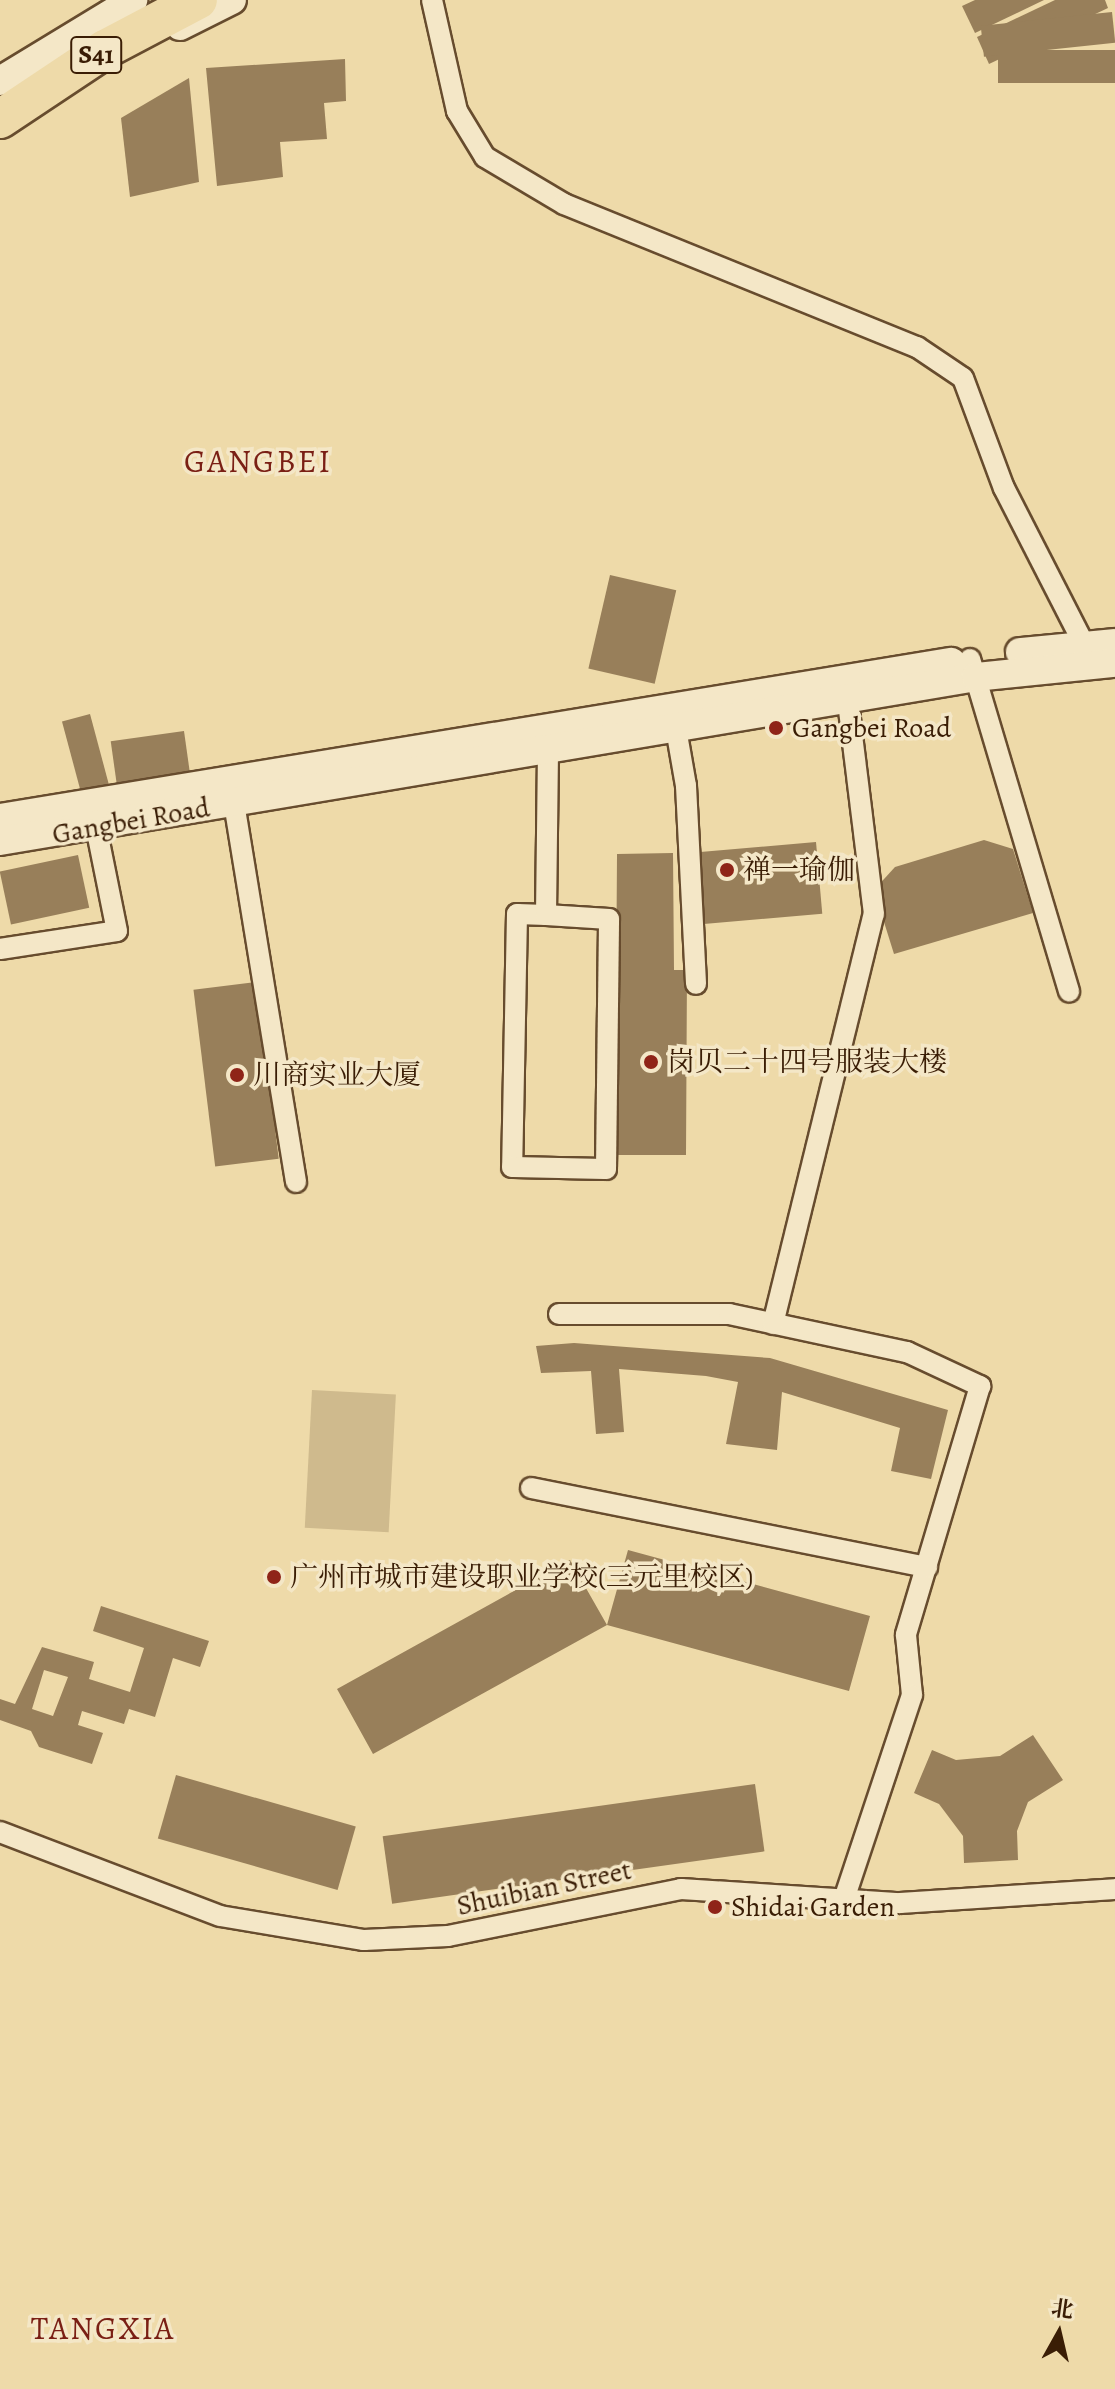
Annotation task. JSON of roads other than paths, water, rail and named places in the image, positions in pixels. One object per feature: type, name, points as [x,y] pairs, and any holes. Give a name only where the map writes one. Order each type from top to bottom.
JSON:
[{"type":"highway","name":"S41","points":[[0,119],[105,49],[198,0]]},
{"type":"main road","points":[[0,139],[94,75],[232,0]]},
{"type":"main road","points":[[0,81],[121,3]]},
{"type":"main road","name":"Gangbei Road","points":[[0,818],[973,668],[1098,658],[1115,643]]},
{"type":"main road","name":"Gangbei Road","points":[[0,841],[548,749],[674,716]]},
{"type":"street","points":[[432,0],[457,111],[485,157],[564,204],[917,347],[963,378],[1004,488],[1098,658]]},
{"type":"street","points":[[973,668],[1069,992]]},
{"type":"street","points":[[773,1324],[874,914],[846,688]]},
{"type":"street","points":[[674,716],[686,786],[696,984]]},
{"type":"street","points":[[546,915],[548,749]]},
{"type":"street","points":[[234,803],[296,1182]]},
{"type":"street","points":[[0,949],[117,931],[96,827]]},
{"type":"street","points":[[517,914],[546,915],[609,919],[606,1169],[512,1167],[517,914]]},
{"type":"street","points":[[559,1314],[729,1314],[907,1352],[980,1386],[906,1635],[912,1695],[844,1900]]},
{"type":"street","points":[[531,1488],[927,1567]]},
{"type":"street","name":"Shuibian Street","points":[[0,1832],[220,1916],[364,1940],[448,1936],[681,1889],[844,1900],[1000,1901],[1115,1889]]},
{"type":"place","name":"Gangbei Road","points":[[776,728]]},
{"type":"place","name":"禅一瑜伽","points":[[727,870]]},
{"type":"place","name":"岗贝二十四号服装大楼","points":[[651,1062]]},
{"type":"place","name":"川商实业大厦","points":[[237,1075]]},
{"type":"place","name":"广州市城市建设职业学校(三元里校区)","points":[[274,1577]]},
{"type":"place","name":"Shidai Garden","points":[[715,1907]]},
{"type":"district","name":"GANGBEI","points":[[258,461]]},
{"type":"district","name":"TANGXIA","points":[[103,2328]]}]
